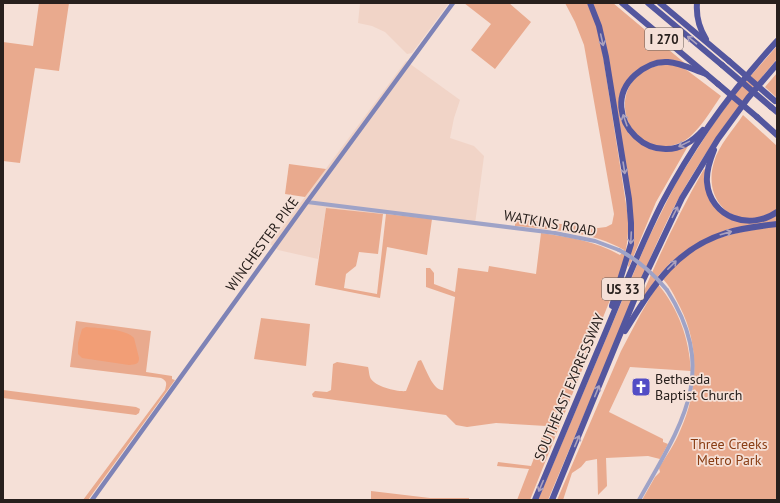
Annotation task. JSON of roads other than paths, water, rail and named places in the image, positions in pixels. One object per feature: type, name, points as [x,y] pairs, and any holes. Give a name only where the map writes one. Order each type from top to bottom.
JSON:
[{"type":"highway","points":[[590,3],[599,26],[606,57],[629,199],[631,223],[630,244],[619,287],[596,356]]},
{"type":"highway","name":"I 270","points":[[622,3],[777,135]]},
{"type":"highway","name":"I 270","points":[[648,3],[777,112]]},
{"type":"highway","points":[[660,3],[776,101]]},
{"type":"highway","points":[[697,3],[698,23],[707,42]]},
{"type":"highway","points":[[767,52],[777,34]]},
{"type":"highway","name":"SOUTHEAST EXPRESSWAY","points":[[535,500],[627,281],[662,203],[684,164],[718,112],[777,41]]},
{"type":"highway","points":[[706,74],[673,63],[660,62],[645,66],[633,77],[624,91],[622,108],[624,121],[634,136],[647,145],[658,149],[674,148],[690,142],[701,132],[718,112]]},
{"type":"highway","name":"SOUTHEAST EXPRESSWAY","points":[[552,500],[637,293],[682,198],[718,139],[748,98],[777,64]]},
{"type":"highway","points":[[718,139],[708,168],[707,176],[709,191],[716,204],[726,214],[742,220],[761,220],[777,212]]},
{"type":"highway","points":[[617,342],[656,283],[672,264],[691,249],[727,232],[777,224]]},
{"type":"main road","name":"WINCHESTER PIKE","points":[[92,500],[452,3]]},
{"type":"street","name":"WATKINS ROAD","points":[[307,202],[555,233],[595,241],[619,250],[654,275],[667,290],[679,310],[688,331],[692,355],[692,382],[689,399],[680,425],[639,500]]},
{"type":"place","name":"Bethesda Baptist Church","points":[[641,387]]},
{"type":"park label","name":"Three Creeks Metro Park","points":[[729,452]]}]
